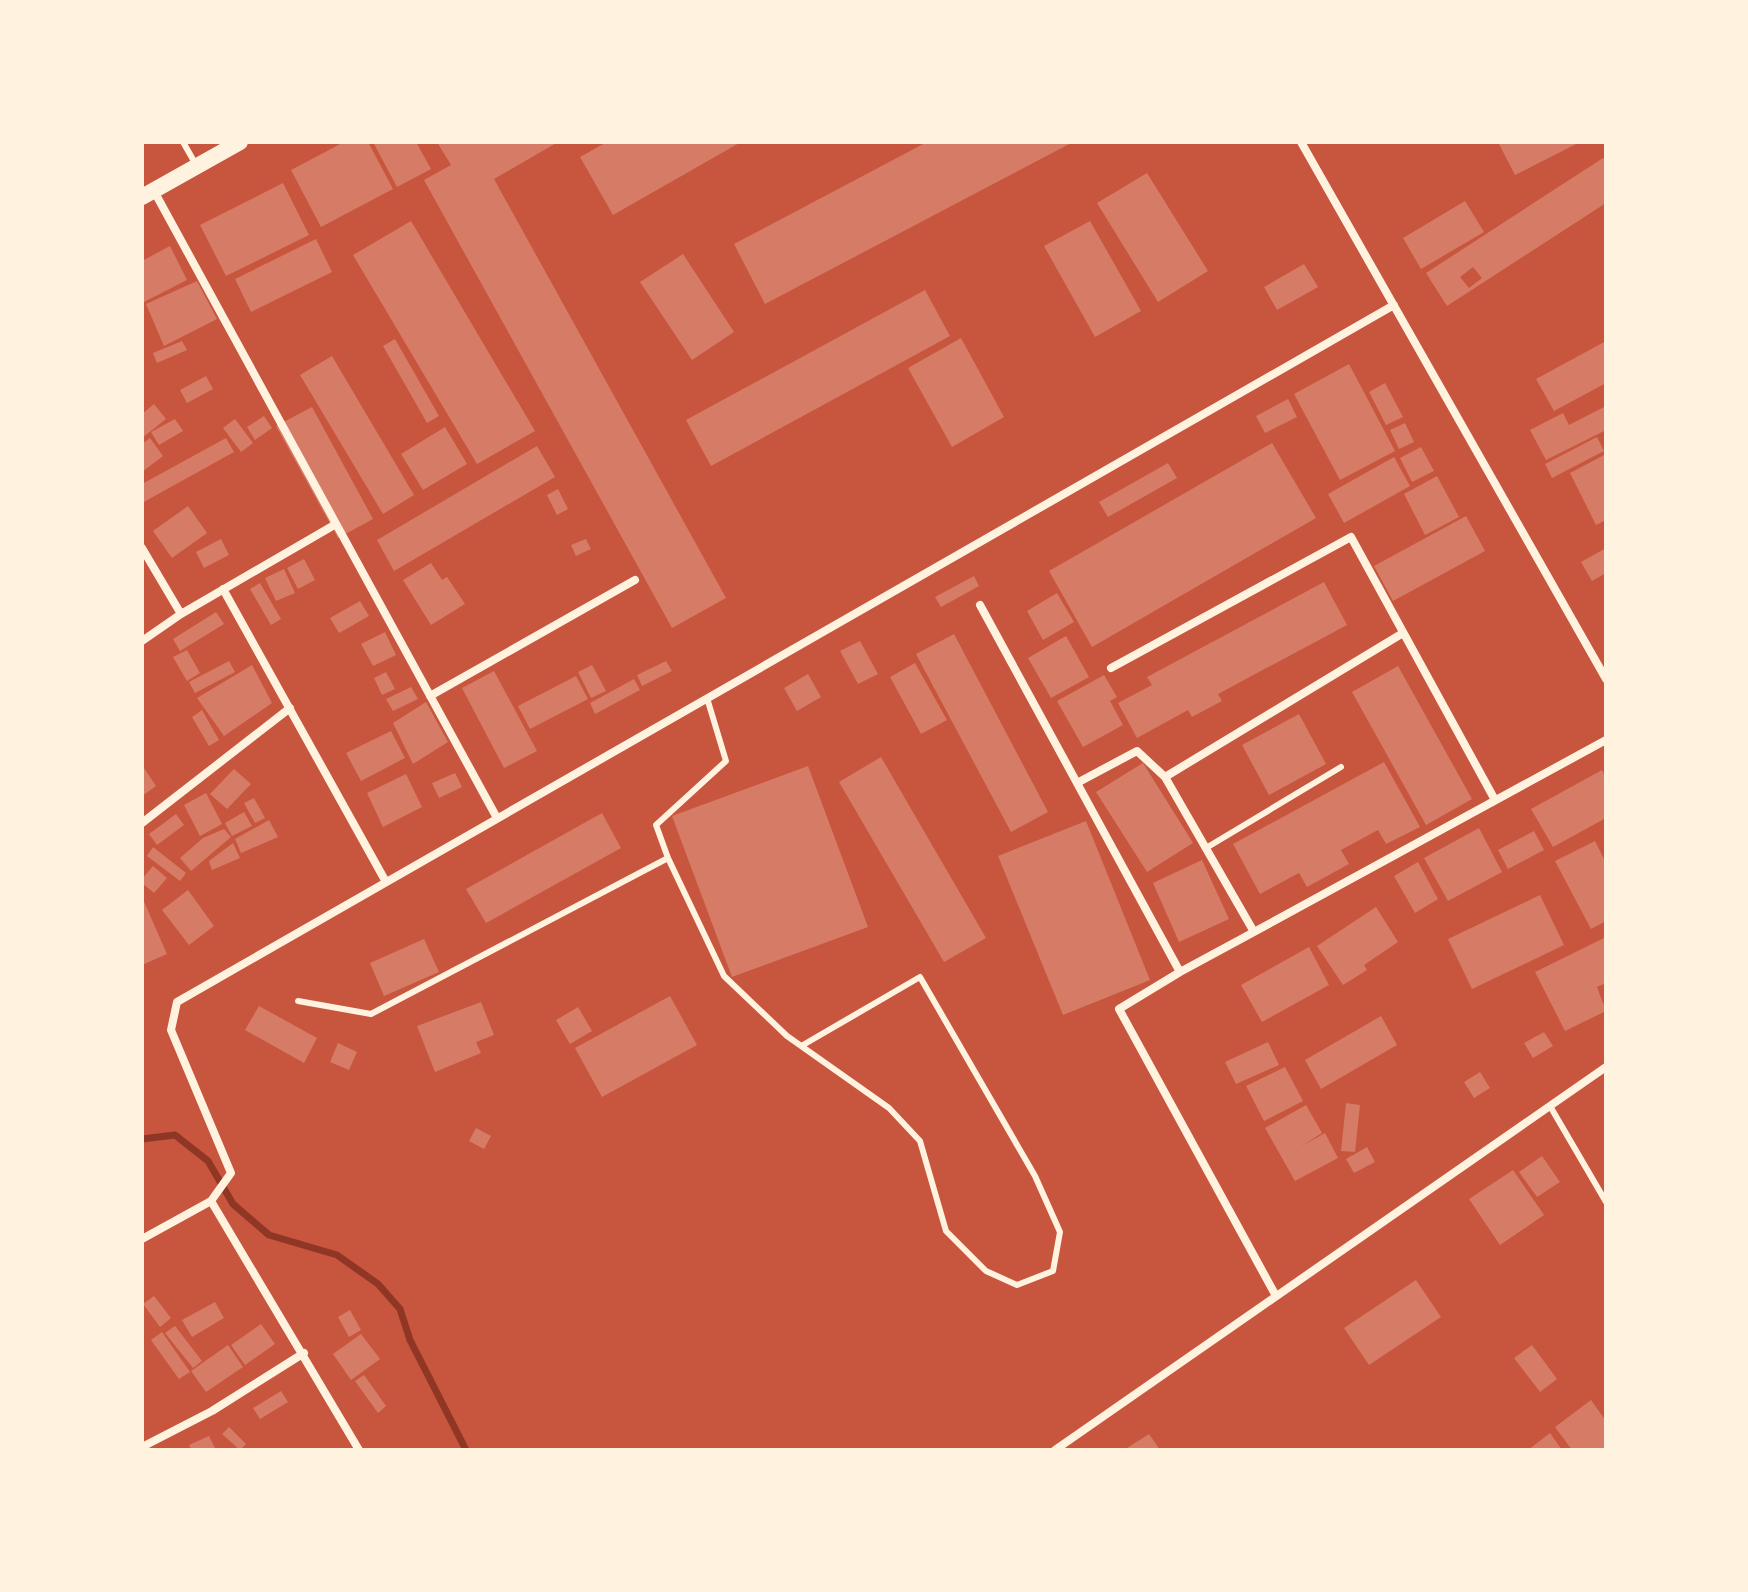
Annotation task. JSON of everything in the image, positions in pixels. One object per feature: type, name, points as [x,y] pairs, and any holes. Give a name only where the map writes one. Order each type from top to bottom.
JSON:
[{"type":"main road","points":[[148,194],[240,142]]},
{"type":"street","points":[[1301,142],[1606,679]]},
{"type":"street","points":[[148,194],[336,524],[497,818]]},
{"type":"street","points":[[142,1239],[211,1201],[231,1173],[171,1030],[177,1002],[1394,305]]},
{"type":"street","points":[[142,641],[181,614],[336,524]]},
{"type":"street","points":[[1111,668],[1351,537],[1495,800]]},
{"type":"street","points":[[142,548],[181,614]]},
{"type":"street","points":[[430,696],[635,580]]},
{"type":"street","points":[[223,589],[386,882]]},
{"type":"street","points":[[980,605],[1180,972]]},
{"type":"street","points":[[1165,777],[1403,633]]},
{"type":"street","points":[[142,823],[290,708]]},
{"type":"street","points":[[1276,1296],[1119,1009],[1180,972],[1606,740]]},
{"type":"street","points":[[1077,783],[1137,751],[1165,777],[1254,932]]},
{"type":"street","points":[[1055,1450],[1606,1067]]},
{"type":"street","points":[[211,1201],[359,1450]]},
{"type":"street","points":[[142,1447],[212,1411],[304,1353]]},
{"type":"lane","points":[[183,142],[197,166]]},
{"type":"lane","points":[[707,698],[726,761],[656,825],[668,858],[724,976],[787,1036],[889,1108],[920,1141],[946,1231],[986,1271],[1017,1285],[1053,1271],[1060,1232],[1035,1176],[920,977],[803,1045]]},
{"type":"lane","points":[[1206,848],[1341,767]]},
{"type":"lane","points":[[298,1001],[371,1014],[668,858]]},
{"type":"lane","points":[[1550,1106],[1606,1202]]},
{"type":"building","points":[[344,142],[368,142],[393,189],[321,227],[291,170]]},
{"type":"building","points":[[373,142],[416,142],[431,169],[397,187]]},
{"type":"building","points":[[437,142],[558,142],[494,179],[726,598],[672,628],[424,180],[451,165]]},
{"type":"building","points":[[607,142],[741,142],[613,215],[580,157]]},
{"type":"building","points":[[927,142],[1073,142],[765,304],[734,244]]},
{"type":"building","points":[[1498,142],[1580,142],[1515,175]]},
{"type":"building","points":[[1603,158],[1606,162],[1606,203],[1447,306],[1426,273]],"holes":[[[1473,267],[1482,278],[1469,288],[1460,277]]]},
{"type":"building","points":[[1147,173],[1208,271],[1158,302],[1097,203]]},
{"type":"building","points":[[283,183],[309,235],[226,276],[200,225]]},
{"type":"building","points":[[1465,201],[1484,232],[1421,269],[1403,238]]},
{"type":"building","points":[[411,221],[535,431],[477,464],[353,255]]},
{"type":"building","points":[[1090,221],[1141,311],[1095,337],[1044,246]]},
{"type":"building","points":[[316,239],[332,272],[251,312],[235,279]]},
{"type":"building","points":[[170,246],[187,280],[142,303],[142,261]]},
{"type":"building","points":[[683,254],[734,332],[692,360],[640,282]]},
{"type":"building","points":[[1304,264],[1318,287],[1277,310],[1264,287]]},
{"type":"building","points":[[197,281],[217,319],[164,346],[146,304]]},
{"type":"building","points":[[925,290],[950,336],[711,466],[686,420]]},
{"type":"building","points":[[961,338],[1004,417],[952,447],[908,368]]},
{"type":"building","points":[[395,339],[439,416],[427,423],[383,346]]},
{"type":"building","points":[[182,341],[187,350],[157,363],[153,353]]},
{"type":"building","points":[[1606,341],[1606,383],[1554,411],[1536,379]]},
{"type":"building","points":[[332,356],[414,495],[383,514],[300,375]]},
{"type":"building","points":[[1349,364],[1395,451],[1340,480],[1294,394]]},
{"type":"building","points":[[206,376],[213,389],[187,403],[180,390]]},
{"type":"building","points":[[1385,383],[1403,417],[1386,425],[1369,392]]},
{"type":"building","points":[[1288,399],[1297,417],[1265,433],[1256,416]]},
{"type":"building","points":[[154,404],[166,419],[142,438],[142,414]]},
{"type":"building","points":[[1606,406],[1606,430],[1546,460],[1530,430],[1563,413],[1569,425]]},
{"type":"building","points":[[312,407],[373,519],[338,538],[276,426]]},
{"type":"building","points":[[264,416],[272,428],[255,440],[247,427]]},
{"type":"building","points":[[175,419],[183,431],[159,445],[151,432]]},
{"type":"building","points":[[235,419],[253,443],[241,452],[223,428]]},
{"type":"building","points":[[1405,423],[1414,442],[1399,449],[1390,430]]},
{"type":"building","points":[[445,427],[467,464],[423,490],[401,454]]},
{"type":"building","points":[[1597,437],[1604,451],[1552,478],[1545,464]]},
{"type":"building","points":[[150,438],[163,456],[142,472],[142,444]]},
{"type":"building","points":[[226,438],[234,452],[142,503],[142,484]]},
{"type":"building","points":[[1272,443],[1316,518],[1092,647],[1049,571]]},
{"type":"building","points":[[537,446],[555,477],[394,571],[377,540]]},
{"type":"building","points":[[1421,447],[1434,471],[1412,482],[1400,458]]},
{"type":"building","points":[[1606,454],[1606,520],[1596,525],[1570,473]]},
{"type":"building","points":[[1394,457],[1410,486],[1344,523],[1328,494]]},
{"type":"building","points":[[1168,463],[1177,478],[1108,517],[1099,502]]},
{"type":"building","points":[[1437,476],[1459,517],[1425,535],[1404,494]]},
{"type":"building","points":[[558,489],[568,509],[557,515],[547,495]]},
{"type":"building","points":[[188,506],[207,533],[172,558],[153,531]]},
{"type":"building","points":[[1466,516],[1485,551],[1393,601],[1374,566]]},
{"type":"building","points":[[221,539],[229,555],[204,568],[196,552]]},
{"type":"building","points":[[586,539],[591,549],[576,556],[571,545]]},
{"type":"building","points":[[1606,548],[1606,573],[1592,581],[1581,562]]},
{"type":"building","points":[[304,559],[315,580],[298,589],[287,568]]},
{"type":"building","points":[[431,563],[442,580],[447,577],[465,604],[431,625],[403,580]]},
{"type":"building","points":[[284,569],[295,593],[276,601],[265,578]]},
{"type":"building","points":[[974,576],[979,586],[941,607],[935,597]]},
{"type":"building","points":[[1324,582],[1347,625],[1218,694],[1222,701],[1192,717],[1188,710],[1137,738],[1118,703],[1152,685],[1147,677]]},
{"type":"building","points":[[260,583],[281,619],[271,625],[250,589]]},
{"type":"building","points":[[1057,593],[1074,622],[1043,640],[1027,611]]},
{"type":"building","points":[[360,601],[369,616],[339,633],[330,618]]},
{"type":"building","points":[[216,612],[224,624],[180,651],[173,639]]},
{"type":"building","points":[[385,632],[396,655],[373,666],[361,644]]},
{"type":"building","points":[[954,634],[1048,812],[1011,832],[916,654]]},
{"type":"building","points":[[1066,636],[1089,677],[1051,698],[1028,658]]},
{"type":"building","points":[[860,641],[878,674],[858,684],[840,651]]},
{"type":"building","points":[[187,650],[200,673],[187,681],[173,657]]},
{"type":"building","points":[[229,661],[235,672],[195,693],[189,682]]},
{"type":"building","points":[[666,661],[672,671],[642,686],[637,675]]},
{"type":"building","points":[[915,663],[947,720],[921,734],[890,677]]},
{"type":"building","points":[[252,665],[272,703],[224,736],[197,698]]},
{"type":"building","points":[[592,665],[606,691],[591,698],[578,672]]},
{"type":"building","points":[[1398,666],[1472,799],[1426,825],[1352,692]]},
{"type":"building","points":[[494,671],[537,751],[504,768],[462,688]]},
{"type":"building","points":[[386,672],[395,689],[382,695],[374,678]]},
{"type":"building","points":[[808,674],[821,697],[797,711],[784,688]]},
{"type":"building","points":[[1104,675],[1117,697],[1110,701],[1123,725],[1083,747],[1057,701]]},
{"type":"building","points":[[576,676],[588,699],[530,729],[518,706]]},
{"type":"building","points":[[634,679],[640,690],[595,714],[590,703]]},
{"type":"building","points":[[411,687],[418,699],[393,711],[386,699]]},
{"type":"building","points":[[426,702],[448,742],[413,764],[393,723]]},
{"type":"building","points":[[202,710],[219,740],[209,746],[192,717]]},
{"type":"building","points":[[1299,714],[1326,764],[1269,795],[1242,745]]},
{"type":"building","points":[[391,731],[405,758],[361,781],[346,753]]},
{"type":"building","points":[[881,757],[986,938],[944,962],[839,782]]},
{"type":"building","points":[[1384,762],[1420,827],[1386,844],[1378,830],[1341,850],[1349,864],[1307,887],[1299,873],[1260,894],[1233,844]]},
{"type":"building","points":[[1143,763],[1193,843],[1147,872],[1096,792]]},
{"type":"building","points":[[142,765],[156,786],[142,796]]},
{"type":"building","points":[[808,766],[868,927],[732,977],[672,816]]},
{"type":"building","points":[[234,769],[251,784],[227,809],[210,794]]},
{"type":"building","points":[[1602,770],[1606,778],[1606,818],[1553,847],[1531,809]]},
{"type":"building","points":[[455,773],[462,787],[439,798],[432,783]]},
{"type":"building","points":[[406,774],[422,807],[383,827],[367,793]]},
{"type":"building","points":[[206,793],[222,824],[200,836],[184,805]]},
{"type":"building","points":[[254,798],[265,818],[255,823],[244,803]]},
{"type":"building","points":[[244,812],[252,826],[232,836],[225,823]]},
{"type":"building","points":[[602,813],[621,848],[486,923],[466,889]]},
{"type":"building","points":[[176,814],[184,825],[157,845],[149,834]]},
{"type":"building","points":[[269,820],[278,837],[241,853],[235,839]]},
{"type":"building","points":[[1086,821],[1150,980],[1063,1015],[998,856]]},
{"type":"building","points":[[1479,828],[1502,872],[1448,901],[1424,858]]},
{"type":"building","points":[[224,829],[231,837],[191,871],[180,858],[203,838]]},
{"type":"building","points":[[1534,831],[1544,850],[1508,869],[1498,850]]},
{"type":"building","points":[[1595,841],[1606,863],[1606,921],[1591,929],[1555,861]]},
{"type":"building","points":[[233,843],[240,858],[212,870],[209,861]]},
{"type":"building","points":[[153,847],[186,873],[180,881],[147,856]]},
{"type":"building","points":[[1202,860],[1229,919],[1179,942],[1153,883]]},
{"type":"building","points":[[1418,862],[1438,899],[1415,913],[1394,876]]},
{"type":"building","points":[[153,866],[167,878],[154,893],[142,883]]},
{"type":"building","points":[[188,890],[214,926],[189,945],[162,910]]},
{"type":"building","points":[[1540,895],[1564,945],[1472,989],[1448,939]]},
{"type":"building","points":[[142,897],[167,954],[142,965]]},
{"type":"building","points":[[1376,907],[1398,942],[1364,965],[1367,970],[1343,985],[1317,946]]},
{"type":"building","points":[[1606,937],[1606,983],[1597,987],[1606,1011],[1565,1031],[1535,972]]},
{"type":"building","points":[[424,939],[439,972],[384,996],[370,963]]},
{"type":"building","points":[[1309,947],[1329,985],[1262,1022],[1241,985]]},
{"type":"building","points":[[670,996],[697,1045],[602,1097],[575,1048]]},
{"type":"building","points":[[481,1002],[494,1035],[476,1042],[481,1053],[435,1072],[417,1026]]},
{"type":"building","points":[[259,1006],[317,1038],[304,1063],[245,1030]]},
{"type":"building","points":[[578,1007],[592,1031],[570,1044],[556,1020]]},
{"type":"building","points":[[1381,1016],[1397,1045],[1321,1089],[1305,1060]]},
{"type":"building","points":[[1544,1032],[1553,1046],[1533,1058],[1524,1043]]},
{"type":"building","points":[[1268,1042],[1279,1065],[1236,1084],[1225,1062]]},
{"type":"building","points":[[338,1043],[357,1052],[349,1070],[330,1062]]},
{"type":"building","points":[[1285,1067],[1303,1101],[1264,1121],[1246,1086]]},
{"type":"building","points":[[1480,1072],[1490,1088],[1474,1098],[1464,1082]]},
{"type":"building","points":[[1346,1103],[1360,1105],[1355,1152],[1341,1151]]},
{"type":"building","points":[[1306,1105],[1322,1133],[1300,1147],[1325,1133],[1338,1158],[1295,1181],[1265,1128]]},
{"type":"building","points":[[476,1128],[491,1136],[484,1149],[469,1141]]},
{"type":"building","points":[[1367,1147],[1375,1162],[1354,1173],[1346,1159]]},
{"type":"building","points":[[1542,1156],[1560,1182],[1537,1197],[1519,1172]]},
{"type":"building","points":[[1513,1170],[1544,1215],[1500,1245],[1469,1199]]},
{"type":"building","points":[[1416,1280],[1441,1317],[1369,1365],[1344,1328]]},
{"type":"building","points":[[154,1296],[171,1318],[160,1327],[143,1304]]},
{"type":"building","points":[[215,1302],[224,1318],[192,1337],[182,1320]]},
{"type":"building","points":[[350,1310],[361,1330],[349,1337],[338,1317]]},
{"type":"building","points":[[261,1324],[275,1344],[245,1365],[231,1345]]},
{"type":"building","points":[[175,1326],[202,1361],[193,1368],[165,1333]]},
{"type":"building","points":[[162,1332],[190,1372],[179,1379],[151,1340]]},
{"type":"building","points":[[361,1334],[380,1359],[351,1380],[333,1354]]},
{"type":"building","points":[[228,1345],[243,1367],[206,1392],[191,1371]]},
{"type":"building","points":[[1532,1345],[1557,1379],[1540,1392],[1514,1358]]},
{"type":"building","points":[[364,1375],[386,1406],[378,1413],[355,1381]]},
{"type":"building","points":[[281,1391],[288,1402],[260,1419],[253,1408]]},
{"type":"building","points":[[1591,1400],[1606,1421],[1606,1450],[1572,1450],[1555,1427]]},
{"type":"building","points":[[229,1427],[246,1444],[240,1450],[222,1434]]},
{"type":"building","points":[[1550,1433],[1562,1450],[1528,1450]]},
{"type":"building","points":[[1149,1434],[1160,1450],[1124,1450]]},
{"type":"building","points":[[209,1436],[216,1450],[191,1450],[189,1445]]},
{"type":"waterway","points":[[142,1139],[175,1135],[208,1161],[233,1204],[269,1235],[337,1255],[378,1284],[400,1309],[410,1340],[466,1450]]}]
